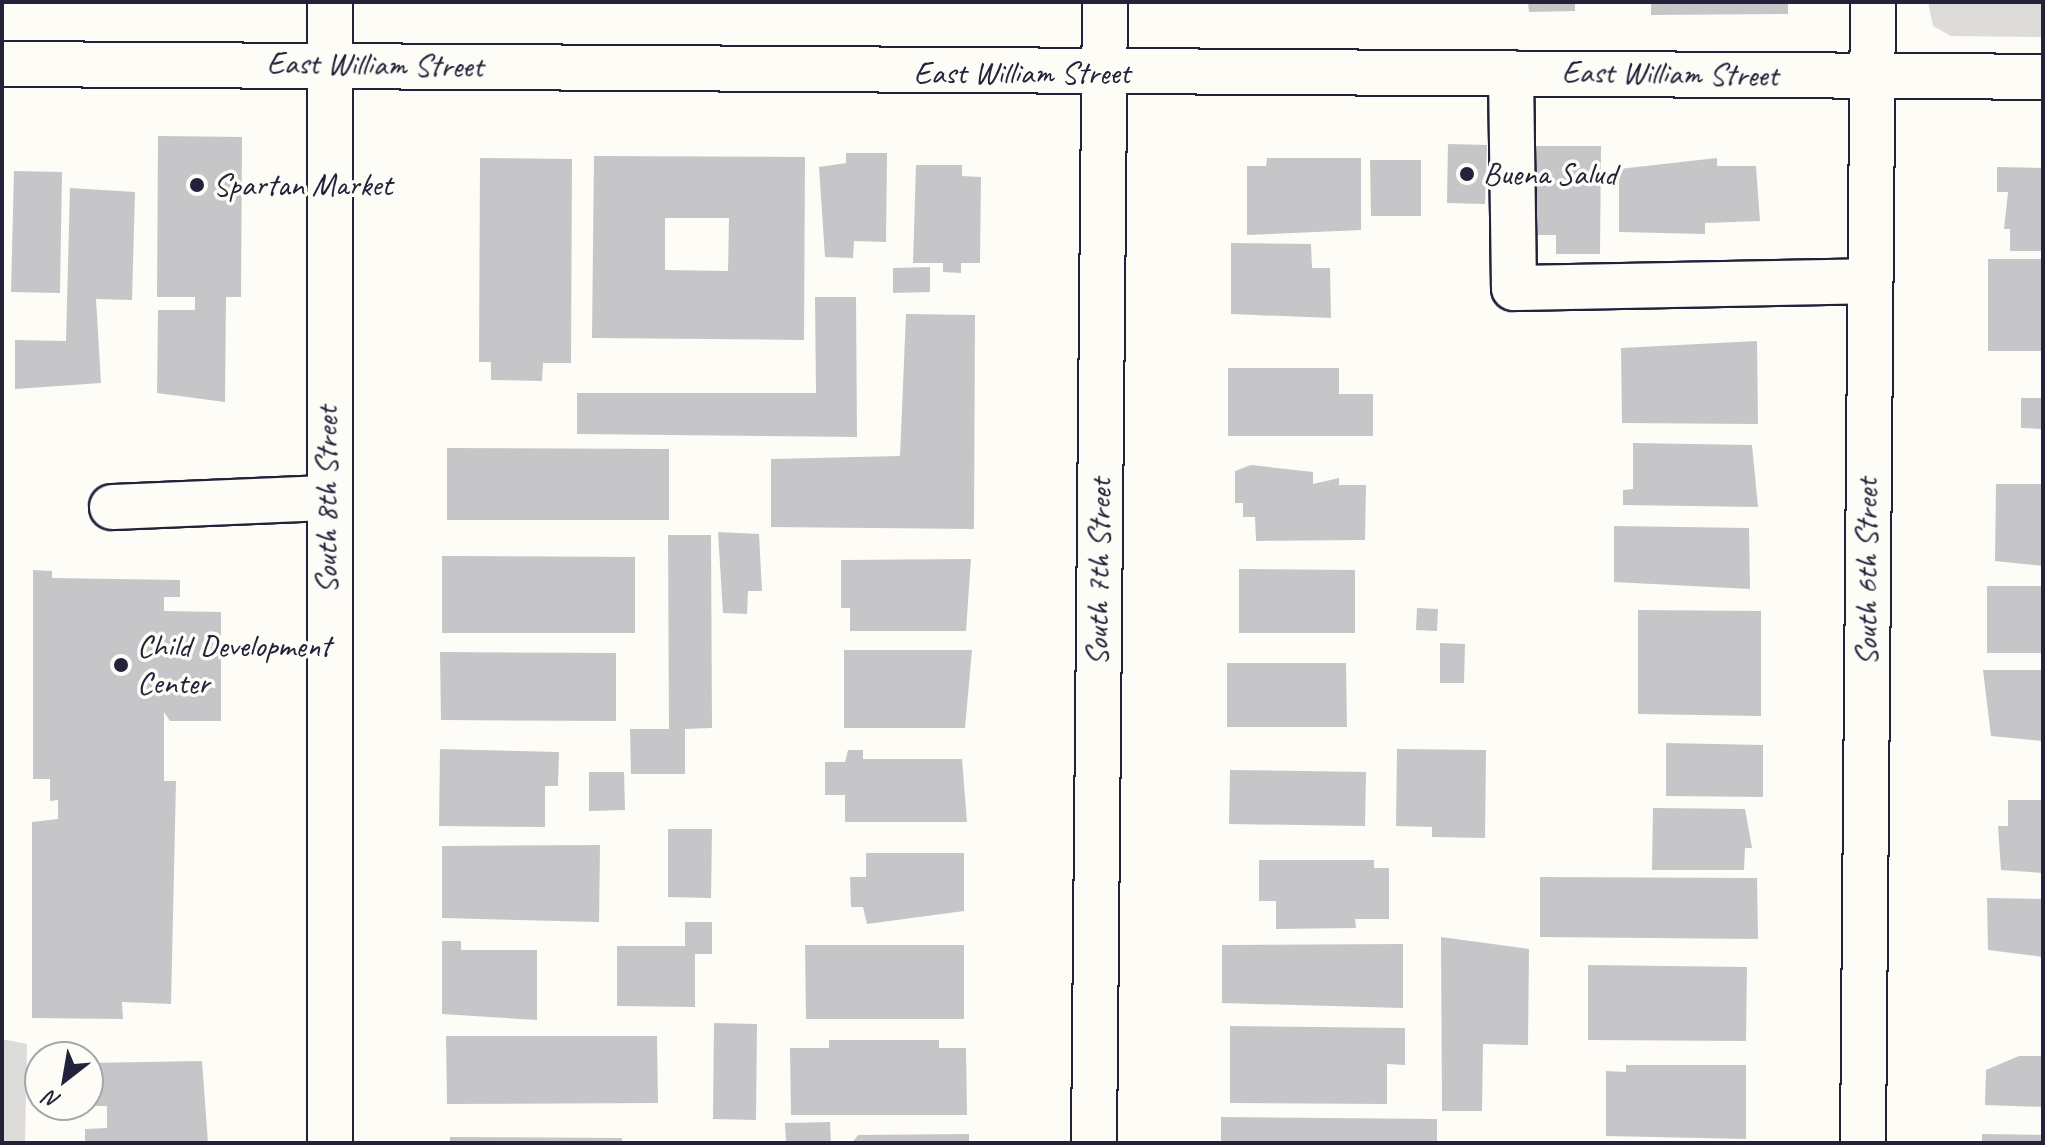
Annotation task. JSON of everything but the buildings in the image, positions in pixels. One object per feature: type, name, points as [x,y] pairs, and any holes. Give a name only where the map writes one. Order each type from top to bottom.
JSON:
[{"type":"street","name":"South 8th Street","points":[[330,2],[327,63],[330,1143]]},
{"type":"street","name":"South 7th Street","points":[[1094,1143],[1105,2]]},
{"type":"street","name":"South 6th Street","points":[[1863,1143],[1873,2]]},
{"type":"street","name":"East William Street","points":[[2,64],[327,63],[1104,74],[2043,77]]},
{"type":"street","points":[[1511,73],[1514,288],[1870,281]]},
{"type":"street","points":[[112,507],[327,498]]},
{"type":"shaded area","points":[[1928,2],[2043,2],[2043,37],[1951,36],[1933,26]]},
{"type":"shaded area","points":[[2,1039],[24,1043],[25,1121],[25,1143],[2,1143]]},
{"type":"place","name":"Buena Salud","points":[[1467,174]]},
{"type":"place","name":"Spartan Market","points":[[197,185]]},
{"type":"place","name":"Child Development Center","points":[[121,665]]}]
